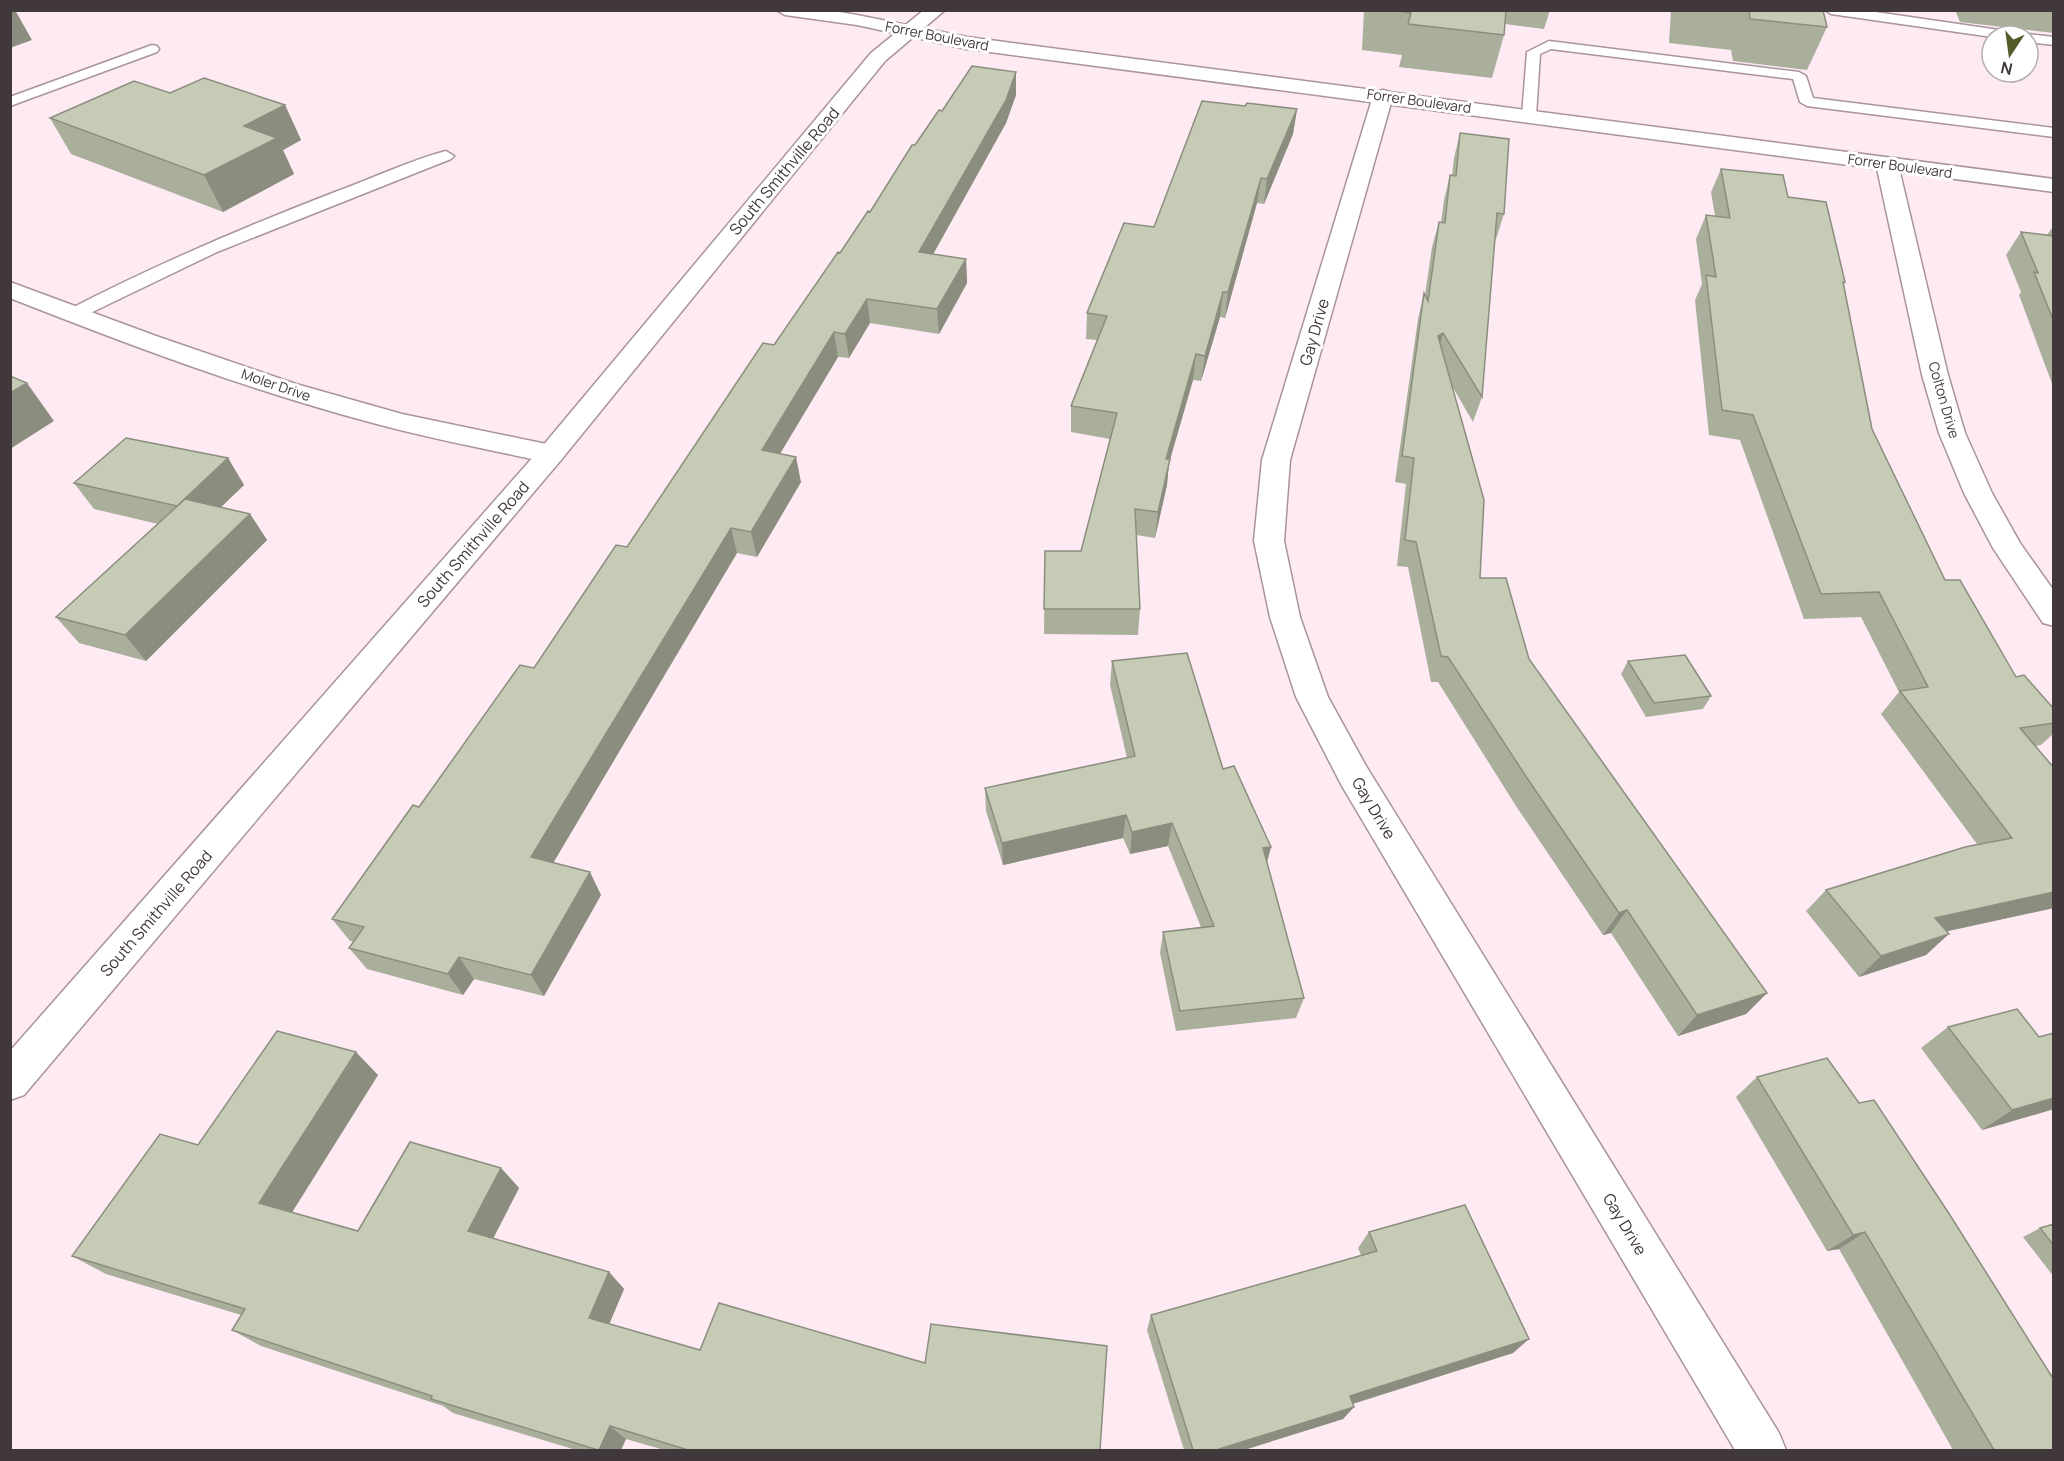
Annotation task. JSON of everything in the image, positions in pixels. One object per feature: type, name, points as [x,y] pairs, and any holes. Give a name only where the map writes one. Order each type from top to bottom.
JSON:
[{"type":"street","name":"Forrer Boulevard","points":[[785,10],[857,20],[967,43],[2054,186]]},
{"type":"street","name":"South Smithville Road","points":[[10,1081],[550,454],[878,57],[936,10]]},
{"type":"street","name":"Gay Drive","points":[[1383,96],[1276,460],[1269,541],[1285,617],[1312,698],[1354,776],[1762,1450]]},
{"type":"street","name":"Colton Drive","points":[[1887,164],[1935,375],[1952,433],[1978,493],[2008,548],[2054,615]]},
{"type":"street","name":"Moler Drive","points":[[10,289],[301,394],[383,417],[550,454]]},
{"type":"lane","points":[[1831,10],[1980,31]]},
{"type":"lane","points":[[1529,116],[1534,52],[1549,45],[1799,76],[1807,102],[2054,134]]},
{"type":"lane","points":[[10,102],[152,49]]},
{"type":"lane","points":[[74,314],[130,283],[252,228],[446,156]]},
{"type":"building","points":[[1390,10],[1506,10],[1504,35],[1408,24],[1411,13]]},
{"type":"building","points":[[1749,10],[1823,10],[1827,27],[1750,19]]},
{"type":"building","points":[[972,66],[1016,72],[1006,100],[919,252],[966,259],[937,309],[867,299],[845,334],[834,332],[762,450],[796,457],[751,532],[731,528],[531,857],[590,872],[531,975],[459,957],[448,974],[349,948],[364,927],[332,919],[413,805],[419,807],[520,665],[534,668],[616,545],[627,547],[763,343],[774,345],[838,252],[840,253],[868,211],[870,212],[912,145],[915,145],[939,110],[942,111]]},
{"type":"building","points":[[204,78],[285,105],[244,126],[277,138],[204,175],[50,118],[134,81],[170,93]]},
{"type":"building","points":[[1202,101],[1297,109],[1267,179],[1261,178],[1228,292],[1223,292],[1205,356],[1196,354],[1166,459],[1170,459],[1158,512],[1135,509],[1140,609],[1044,609],[1045,551],[1081,551],[1117,413],[1071,406],[1107,316],[1087,313],[1124,223],[1154,227]]},
{"type":"building","points":[[1460,133],[1509,139],[1504,214],[1497,213],[1482,397],[1443,333],[1438,336],[1484,500],[1480,578],[1506,578],[1529,659],[1767,993],[1697,1015],[1627,910],[1619,913],[1448,657],[1441,656],[1416,542],[1405,540],[1414,458],[1402,456],[1424,293],[1428,301],[1439,222],[1445,223],[1450,175],[1456,176]]},
{"type":"building","points":[[1721,169],[1783,175],[1788,197],[1826,202],[1845,282],[1843,282],[1872,429],[1945,580],[1960,580],[2016,677],[2024,675],[2054,709],[2054,723],[2020,728],[2054,768],[2054,892],[1935,918],[1949,934],[1881,956],[1826,890],[1965,847],[2012,838],[1900,691],[1928,687],[1879,592],[1821,594],[1753,415],[1722,410],[1706,275],[1716,277],[1706,215],[1730,218]]},
{"type":"building","points":[[2021,232],[2054,236],[2054,322],[2034,272],[2038,273]]},
{"type":"building","points":[[10,376],[27,383],[10,393]]},
{"type":"building","points":[[126,438],[228,458],[177,506],[74,483]]},
{"type":"building","points":[[185,499],[250,514],[125,635],[56,617]]},
{"type":"building","points":[[1187,653],[1223,769],[1234,766],[1271,847],[1263,848],[1304,998],[1180,1011],[1163,932],[1214,926],[1172,823],[1132,832],[1126,815],[1002,843],[985,788],[1135,756],[1112,661]]},
{"type":"building","points":[[1685,655],[1711,696],[1654,703],[1628,661]]},
{"type":"building","points":[[2017,1009],[2039,1037],[2054,1033],[2054,1098],[2012,1110],[1948,1027]]},
{"type":"building","points":[[277,1031],[356,1052],[259,1203],[358,1231],[410,1142],[501,1168],[468,1231],[609,1272],[589,1318],[700,1350],[719,1303],[925,1363],[931,1324],[1107,1346],[1100,1450],[688,1450],[610,1426],[598,1450],[431,1399],[432,1396],[232,1330],[245,1309],[72,1256],[160,1134],[198,1145]]},
{"type":"building","points":[[1827,1058],[1859,1103],[1874,1100],[2054,1380],[2054,1450],[1994,1450],[1865,1232],[1853,1235],[1757,1077]]},
{"type":"building","points":[[1465,1205],[1529,1339],[1350,1396],[1354,1407],[1216,1450],[1193,1450],[1151,1315],[1377,1251],[1369,1232]]},
{"type":"building","points":[[2054,1224],[2054,1246],[2040,1228]]}]
